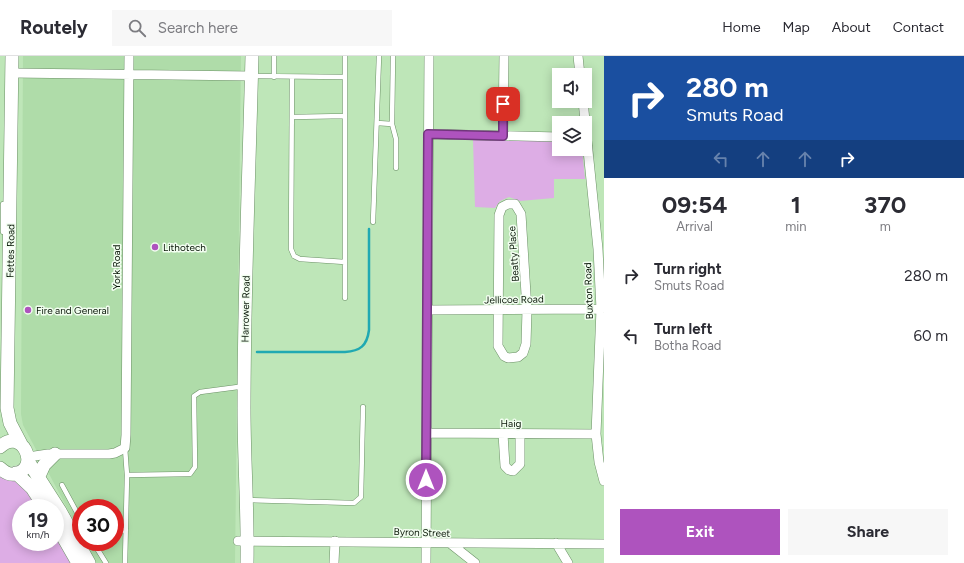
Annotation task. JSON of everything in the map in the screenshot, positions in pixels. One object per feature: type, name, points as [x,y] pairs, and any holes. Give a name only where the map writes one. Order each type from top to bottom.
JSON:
[{"type":"main road","name":"Fettes Road","points":[[12,56],[9,386],[7,408],[14,448],[38,476],[89,563]]},
{"type":"main road","name":"Harrower Road","points":[[238,563],[243,541],[247,500],[244,455],[245,309],[247,183],[250,150],[248,76],[244,56]]},
{"type":"main road","name":"Harrower Road","points":[[247,563],[243,541],[238,387],[248,76],[252,56]]},
{"type":"main road","points":[[14,448],[26,467],[16,474]]},
{"type":"main road","points":[[38,476],[52,454]]},
{"type":"main road","points":[[0,468],[6,473],[16,474],[32,488],[39,499]]},
{"type":"main road","points":[[64,539],[78,563]]},
{"type":"street","name":"York Road","points":[[124,448],[126,435],[129,56]]},
{"type":"street","points":[[426,563],[429,56]]},
{"type":"street","points":[[503,136],[504,56]]},
{"type":"street","points":[[578,56],[579,68]]},
{"type":"street","points":[[12,73],[248,76]]},
{"type":"street","points":[[428,134],[552,138]]},
{"type":"street","name":"Buxton Road","points":[[588,156],[598,249],[601,309],[602,357],[596,434],[599,462],[604,481]]},
{"type":"street","name":"Beatty Place","points":[[511,203],[518,206],[521,214],[527,310],[525,349],[521,355],[514,358],[504,356],[499,349],[499,215],[502,207],[511,203]]},
{"type":"street","name":"Jellicoe Road","points":[[427,310],[498,311],[601,309]]},
{"type":"street","name":"Haig","points":[[426,433],[596,434]]},
{"type":"street","points":[[503,434],[505,466],[509,470],[513,471],[520,464],[520,434]]},
{"type":"street","points":[[14,448],[52,454],[109,454],[115,453],[124,448]]},
{"type":"street","name":"Byron Street","points":[[243,541],[426,542],[451,544],[604,544]]},
{"type":"street","points":[[334,541],[334,563]]},
{"type":"street","points":[[556,543],[568,563]]},
{"type":"street","points":[[451,544],[475,563]]},
{"type":"lane","points":[[6,56],[6,92]]},
{"type":"lane","points":[[274,56],[274,77]]},
{"type":"lane","points":[[344,56],[345,298]]},
{"type":"lane","points":[[373,222],[379,56]]},
{"type":"lane","points":[[393,56],[392,124],[396,139],[396,168]]},
{"type":"lane","points":[[248,76],[344,77]]},
{"type":"lane","points":[[292,77],[291,249],[294,256],[300,259],[345,262]]},
{"type":"lane","points":[[292,116],[345,116]]},
{"type":"lane","points":[[377,123],[392,124]]},
{"type":"lane","points":[[3,235],[4,198]]},
{"type":"lane","points":[[2,338],[1,410],[14,448]]},
{"type":"lane","points":[[127,475],[190,474],[195,467],[194,396],[200,392],[238,387]]},
{"type":"lane","points":[[247,500],[354,503],[358,501],[361,497],[363,407]]},
{"type":"lane","points":[[124,448],[127,475],[125,563]]},
{"type":"lane","points":[[62,485],[72,503]]},
{"type":"lane","points":[[99,551],[106,563]]},
{"type":"shaded area","points":[[23,56],[241,56],[235,563],[96,563],[90,551],[124,551],[124,499],[72,499],[72,517],[64,502],[64,499],[62,499],[23,425],[21,414]]},
{"type":"shaded area","points":[[473,140],[552,141],[552,156],[583,156],[585,179],[554,179],[554,198],[520,201],[509,197],[500,201],[495,208],[475,207]]},
{"type":"shaded area","points":[[23,464],[40,499],[12,499],[12,551],[64,551],[64,546],[73,563],[0,563],[0,470]]},
{"type":"waterway","points":[[257,352],[345,352],[362,347],[367,340],[369,330],[369,229]]},
{"type":"place","name":"Lithotech","points":[[155,247]]},
{"type":"place","name":"Fire and General","points":[[28,310]]},
{"type":"route","points":[[426,480],[428,134],[503,136],[503,104]]}]
